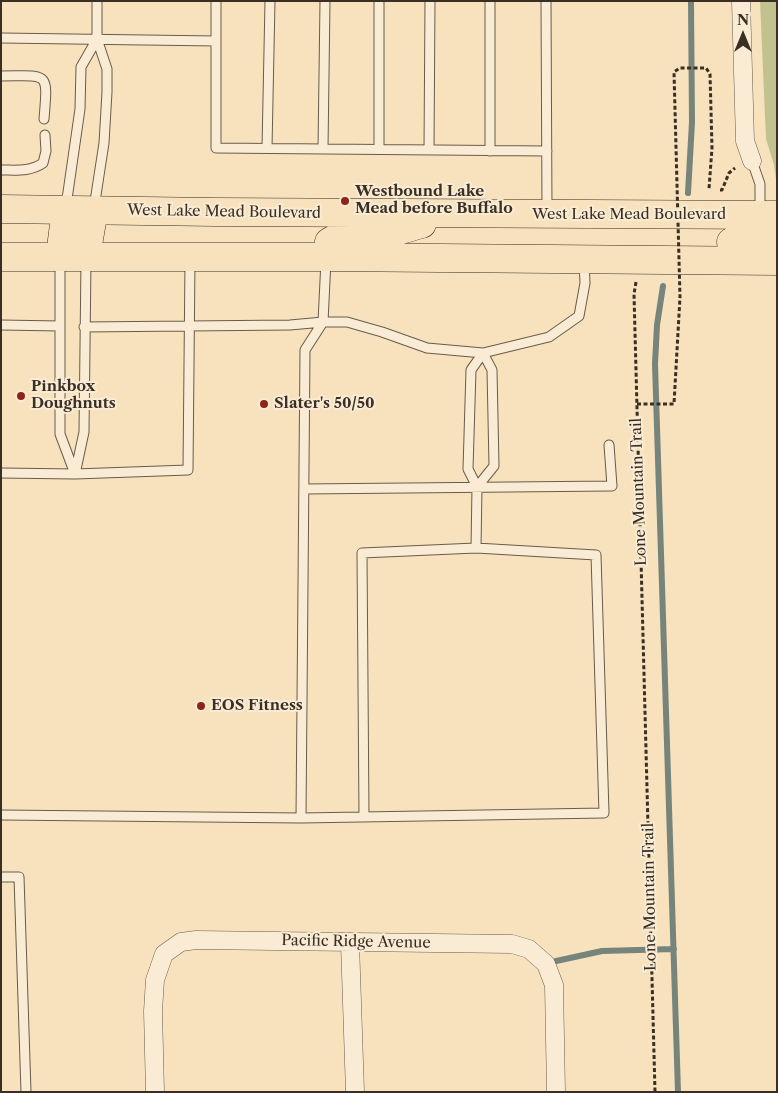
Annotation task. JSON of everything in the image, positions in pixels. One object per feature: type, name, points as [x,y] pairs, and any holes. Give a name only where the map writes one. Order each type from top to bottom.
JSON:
[{"type":"main road","name":"West Lake Mead Boulevard","points":[[1,209],[547,214],[765,219]]},
{"type":"main road","points":[[60,256],[66,209]]},
{"type":"main road","points":[[86,256],[94,210]]},
{"type":"main road","points":[[326,257],[329,242],[333,239],[368,237],[460,214]]},
{"type":"main road","points":[[584,259],[620,241],[773,242],[777,237]]},
{"type":"main road","points":[[1,257],[326,257],[777,262]]},
{"type":"street","points":[[741,1],[746,163]]},
{"type":"street","name":"Pacific Ridge Avenue","points":[[155,1092],[153,1011],[155,980],[164,954],[181,942],[196,940],[512,944],[529,949],[546,964],[554,985],[556,1092]]},
{"type":"street","points":[[350,942],[354,1092]]},
{"type":"lane","points":[[94,210],[104,143],[108,69],[97,39],[97,1]]},
{"type":"lane","points":[[216,1],[216,148],[547,151]]},
{"type":"lane","points":[[267,148],[270,1]]},
{"type":"lane","points":[[323,149],[325,1]]},
{"type":"lane","points":[[379,1],[379,149]]},
{"type":"lane","points":[[429,150],[430,1]]},
{"type":"lane","points":[[490,1],[490,150]]},
{"type":"lane","points":[[546,1],[547,214]]},
{"type":"lane","points":[[1,38],[216,41]]},
{"type":"lane","points":[[66,209],[80,110],[81,67],[97,39]]},
{"type":"lane","points":[[1,76],[38,76],[43,79],[47,85],[44,119]]},
{"type":"lane","points":[[1,170],[26,170],[36,168],[43,163],[46,151],[45,135]]},
{"type":"lane","points":[[746,163],[760,184],[765,219]]},
{"type":"lane","points":[[60,256],[60,434],[75,474]]},
{"type":"lane","points":[[75,474],[84,432],[86,256]]},
{"type":"lane","points":[[1,473],[75,474],[188,470],[190,257]]},
{"type":"lane","points":[[301,818],[306,350],[323,322],[326,257]]},
{"type":"lane","points":[[84,327],[290,325],[347,322],[427,348],[482,353],[550,337],[579,316],[585,283],[584,259]]},
{"type":"lane","points":[[1,326],[60,326]]},
{"type":"lane","points":[[477,487],[494,466],[492,370],[482,353]]},
{"type":"lane","points":[[476,548],[477,487],[468,469],[471,370],[482,353]]},
{"type":"lane","points":[[304,489],[612,486],[609,445]]},
{"type":"lane","points":[[1,815],[301,818],[364,817],[604,813],[596,555],[476,548],[362,553],[364,817]]},
{"type":"lane","points":[[1,877],[19,877],[26,1092]]},
{"type":"path","name":"Lone Mountain Trail","points":[[655,1092],[637,404],[674,404],[680,297],[674,72],[680,68],[706,68],[710,74],[712,148],[709,189],[722,190],[729,173],[746,163]]},
{"type":"path","points":[[636,281],[634,294],[637,404]]},
{"type":"green space","points":[[760,1],[777,1],[777,186],[774,165],[766,139]]},
{"type":"waterway","points":[[688,193],[692,122],[691,1]]},
{"type":"waterway","points":[[663,286],[657,325],[655,364],[678,1092]]},
{"type":"waterway","points":[[547,963],[602,951],[674,949]]},
{"type":"place","name":"Westbound Lake Mead before Buffalo","points":[[345,201]]},
{"type":"place","name":"Pinkbox Doughnuts","points":[[21,396]]},
{"type":"place","name":"Slater's 50/50","points":[[264,404]]},
{"type":"place","name":"EOS Fitness","points":[[201,706]]}]
